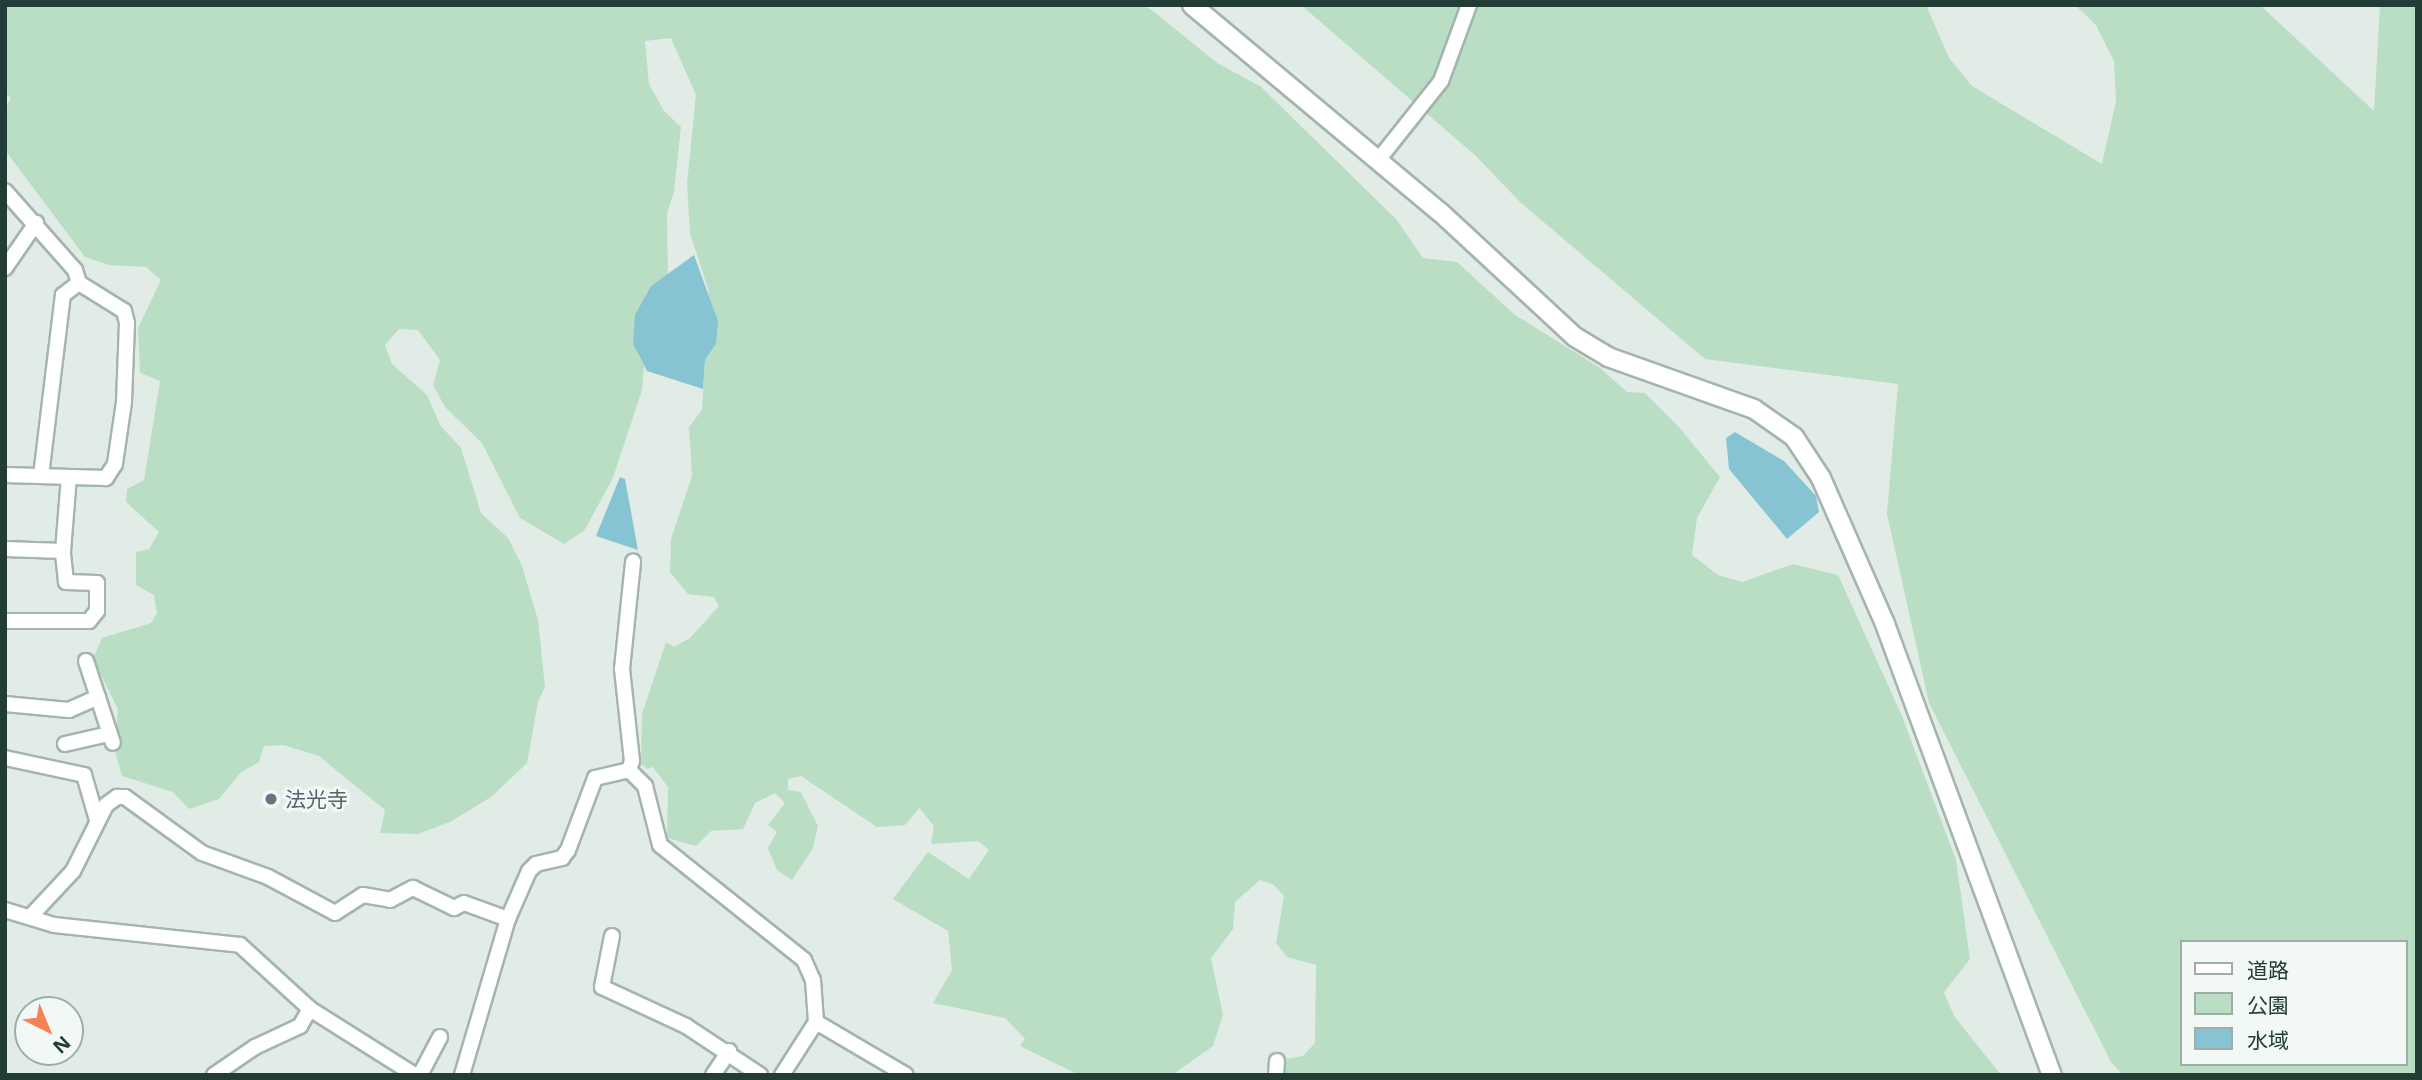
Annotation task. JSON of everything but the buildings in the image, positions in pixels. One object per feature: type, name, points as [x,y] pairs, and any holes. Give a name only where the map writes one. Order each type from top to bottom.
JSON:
[{"type":"street","points":[[1192,5],[1379,159],[1553,320],[1592,349],[1754,409],[1777,422],[1810,457],[1885,624],[2052,1075]]},
{"type":"street","points":[[1379,159],[1441,81],[1469,5]]},
{"type":"street","points":[[5,191],[75,270],[79,283],[124,311],[124,402],[115,464],[106,478],[5,475]]},
{"type":"street","points":[[5,268],[36,223]]},
{"type":"street","points":[[41,476],[63,295],[79,283]]},
{"type":"street","points":[[5,621],[89,621],[97,611],[97,583],[66,582],[63,551],[69,477]]},
{"type":"street","points":[[5,549],[63,551]]},
{"type":"street","points":[[629,771],[632,761],[622,669],[633,562]]},
{"type":"street","points":[[65,744],[111,738],[86,661]]},
{"type":"street","points":[[5,704],[69,710],[98,697]]},
{"type":"street","points":[[5,758],[84,775],[97,820]]},
{"type":"street","points":[[462,1075],[508,919],[529,870],[536,864],[562,858],[568,850],[595,778],[629,771]]},
{"type":"street","points":[[629,771],[645,786],[660,845],[804,960],[813,980],[816,1022],[782,1075]]},
{"type":"street","points":[[30,917],[73,871],[106,805],[125,797],[202,853],[268,877],[335,913],[363,895],[390,900],[412,888],[454,908],[464,903],[508,919]]},
{"type":"street","points":[[5,910],[54,925],[240,945],[310,1009],[417,1075],[440,1037]]},
{"type":"street","points":[[612,936],[602,987],[729,1051],[761,1075]]},
{"type":"street","points":[[214,1075],[255,1047],[300,1026],[310,1009]]},
{"type":"street","points":[[816,1022],[831,1034],[906,1075]]},
{"type":"street","points":[[713,1075],[729,1051]]},
{"type":"green space","points":[[5,5],[1141,5],[1152,10],[1217,63],[1260,86],[1396,219],[1423,258],[1457,262],[1515,315],[1600,368],[1627,392],[1645,393],[1678,426],[1720,477],[1697,518],[1692,555],[1718,575],[1742,582],[1793,564],[1838,575],[1902,716],[1956,860],[1970,959],[1944,992],[1954,1016],[2001,1075],[1283,1075],[1286,1059],[1303,1056],[1315,1043],[1316,965],[1287,957],[1276,943],[1284,896],[1273,884],[1260,880],[1235,902],[1233,929],[1211,958],[1223,1015],[1213,1046],[1172,1075],[1079,1075],[1020,1046],[1025,1039],[1005,1018],[933,1003],[952,970],[948,931],[893,899],[928,852],[969,879],[989,850],[978,841],[931,844],[934,826],[919,808],[905,825],[877,827],[801,776],[788,779],[788,790],[801,792],[818,826],[813,848],[792,880],[777,870],[768,848],[777,832],[768,825],[785,803],[775,793],[755,803],[743,829],[711,831],[696,846],[667,838],[668,787],[653,767],[647,769],[641,764],[642,714],[666,642],[674,647],[690,638],[719,606],[714,597],[688,594],[670,572],[671,539],[692,476],[689,427],[702,410],[705,360],[716,344],[708,289],[690,233],[687,183],[696,95],[671,38],[645,41],[649,84],[664,111],[681,127],[674,192],[667,213],[668,274],[651,286],[633,344],[644,366],[642,390],[613,478],[584,531],[564,544],[520,518],[482,443],[445,407],[433,385],[440,360],[418,330],[399,329],[385,345],[392,364],[427,395],[440,425],[461,448],[481,513],[508,538],[522,566],[538,620],[545,687],[538,702],[527,763],[491,797],[450,822],[418,834],[380,833],[385,810],[319,756],[283,745],[264,746],[259,762],[240,773],[219,799],[189,809],[173,792],[122,776],[115,751],[118,709],[93,659],[102,638],[151,623],[157,613],[154,595],[136,585],[136,552],[149,549],[159,532],[126,502],[127,489],[144,480],[160,381],[140,373],[138,328],[161,280],[146,267],[109,265],[85,257],[5,150],[5,109],[11,98],[5,93]]},
{"type":"green space","points":[[1301,5],[1926,5],[1949,58],[1972,86],[2102,164],[2116,101],[2114,61],[2096,25],[2075,5],[2260,5],[2374,111],[2380,5],[2417,5],[2417,1075],[2123,1075],[2111,1062],[1929,703],[1887,514],[1898,384],[1705,359],[1520,202],[1476,156]]},
{"type":"water","points":[[694,255],[718,321],[716,344],[705,360],[703,389],[647,371],[633,344],[635,315],[651,286]]},
{"type":"water","points":[[1735,432],[1784,461],[1816,496],[1819,512],[1787,539],[1729,469],[1726,438]]},
{"type":"water","points":[[620,477],[625,479],[638,550],[596,536]]},
{"type":"place","name":"法光寺","points":[[271,799]]}]
